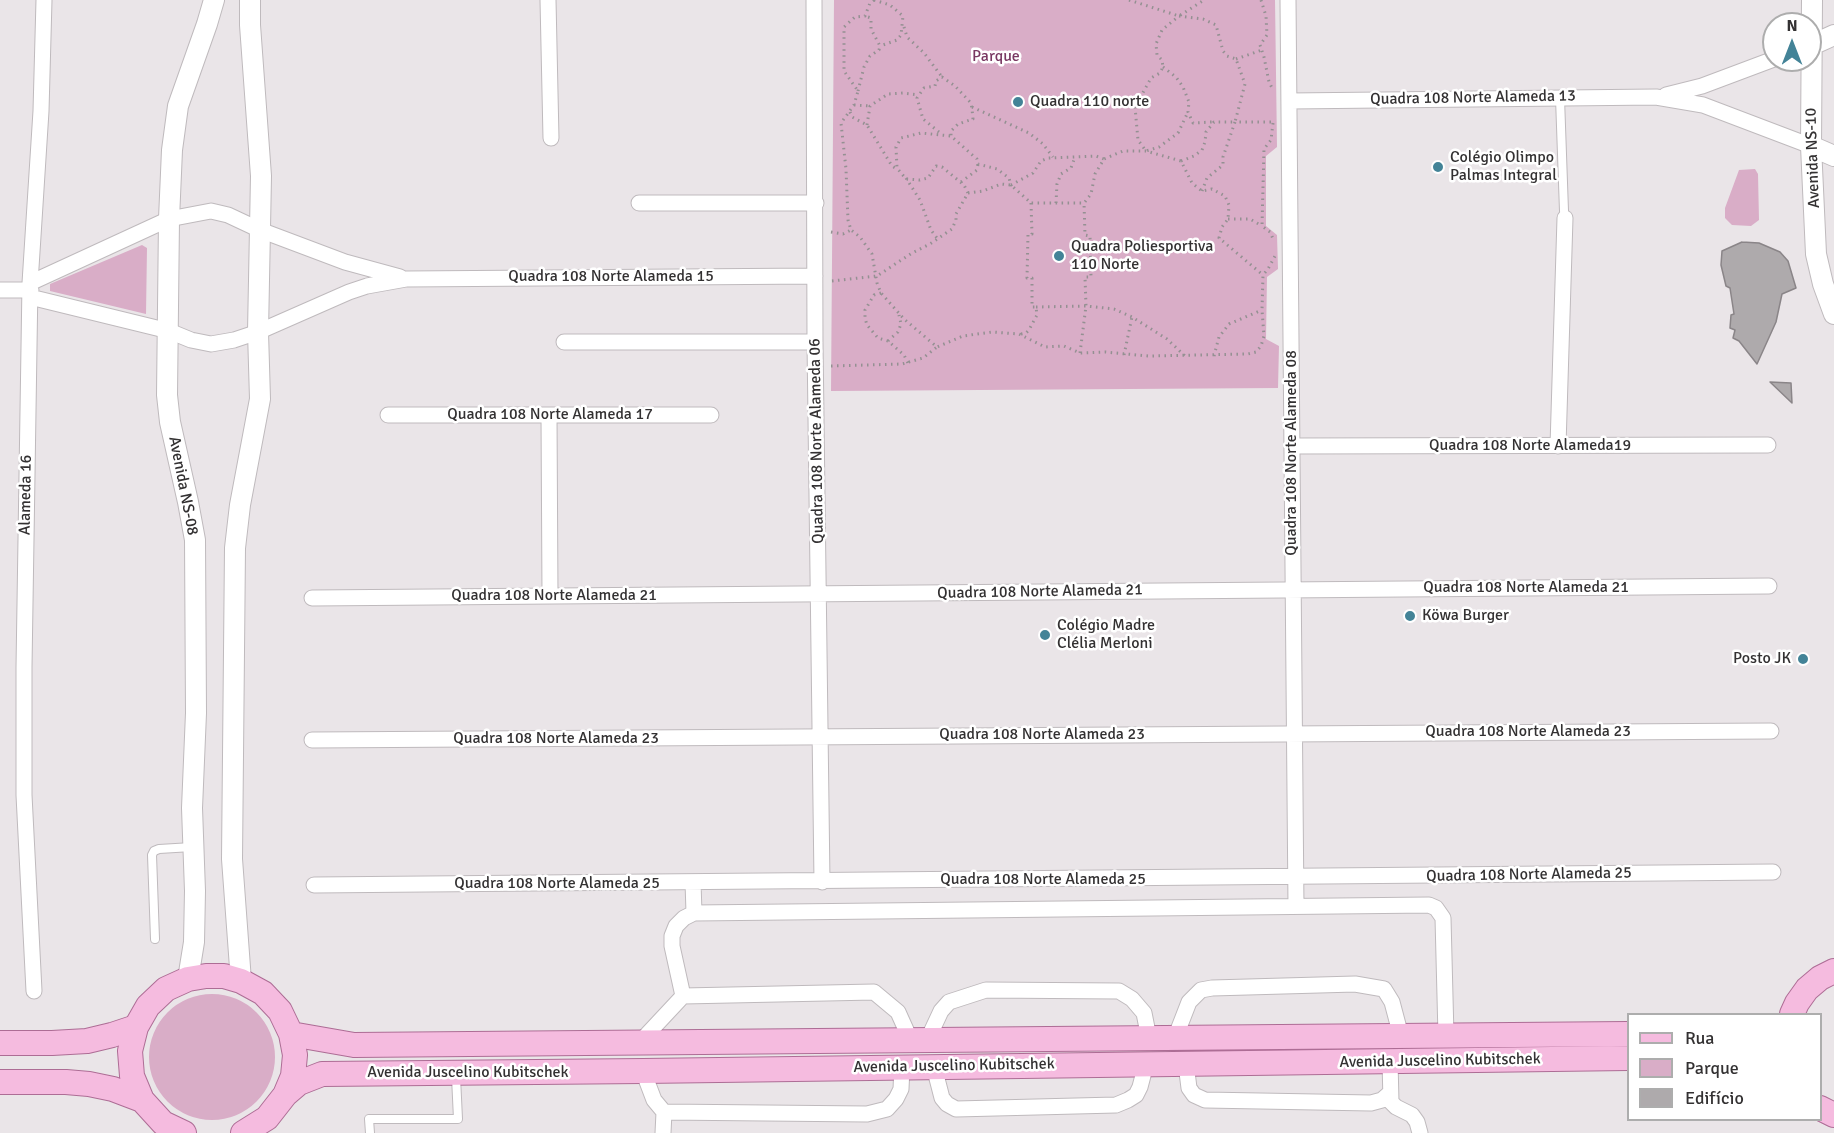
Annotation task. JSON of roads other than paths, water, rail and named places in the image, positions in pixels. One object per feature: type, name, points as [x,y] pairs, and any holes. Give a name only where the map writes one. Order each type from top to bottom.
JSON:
[{"type":"main road","points":[[1788,1011],[1807,989],[1833,969]]},
{"type":"main road","points":[[184,1133],[163,1123],[142,1100],[132,1076],[130,1051],[136,1027],[148,1006],[166,989],[188,979],[206,976],[224,976],[241,981],[263,993],[280,1011],[291,1034],[295,1055],[292,1076],[285,1095],[267,1118],[243,1133]]},
{"type":"main road","points":[[0,1043],[87,1041],[136,1027]]},
{"type":"main road","name":"Avenida Juscelino Kubitschek","points":[[291,1034],[354,1045],[1627,1034]]},
{"type":"main road","name":"Avenida Juscelino Kubitschek","points":[[285,1095],[299,1083],[322,1074],[1627,1058]]},
{"type":"main road","points":[[0,1082],[89,1084],[113,1089],[142,1100]]},
{"type":"street","name":"Alameda 16","points":[[34,991],[24,795],[26,478],[30,290],[41,111],[44,0]]},
{"type":"street","name":"Avenida NS-08","points":[[188,979],[194,942],[192,807],[196,713],[195,540],[189,502],[170,422],[168,395],[169,219],[172,150],[178,106],[214,0]]},
{"type":"street","points":[[241,981],[232,859],[235,548],[240,505],[260,399],[258,332],[261,176],[249,25],[250,0]]},
{"type":"street","points":[[548,0],[551,138]]},
{"type":"street","name":"Quadra 108 Norte Alameda 06","points":[[814,0],[815,342],[822,882]]},
{"type":"street","name":"Quadra 108 Norte Alameda 08","points":[[1288,0],[1296,906]]},
{"type":"street","points":[[1656,97],[1701,86],[1762,63]]},
{"type":"street","name":"Avenida NS-10","points":[[1811,72],[1811,146],[1816,254],[1823,284],[1834,314]]},
{"type":"street","name":"Quadra 108 Norte Alameda 13","points":[[1290,101],[1560,96],[1656,97]]},
{"type":"street","points":[[1656,97],[1702,105],[1834,156]]},
{"type":"street","points":[[639,203],[816,203]]},
{"type":"street","points":[[30,290],[169,219],[211,211],[228,215],[260,230],[345,262],[406,279]]},
{"type":"street","points":[[1558,446],[1564,214]]},
{"type":"street","name":"Quadra 108 Norte Alameda 15","points":[[406,279],[815,276]]},
{"type":"street","points":[[0,290],[30,290],[210,344],[234,340],[258,332],[349,292],[406,279]]},
{"type":"street","points":[[564,342],[815,342]]},
{"type":"street","name":"Quadra 108 Norte Alameda 17","points":[[388,415],[711,415]]},
{"type":"street","points":[[549,415],[550,596]]},
{"type":"street","name":"Quadra 108 Norte Alameda19","points":[[1292,446],[1768,445]]},
{"type":"street","name":"Quadra 108 Norte Alameda 21","points":[[312,598],[1769,586]]},
{"type":"street","name":"Quadra 108 Norte Alameda 23","points":[[312,740],[1771,731]]},
{"type":"street","name":"Quadra 108 Norte Alameda 25","points":[[314,885],[1773,872]]},
{"type":"street","points":[[693,882],[693,913]]},
{"type":"street","points":[[683,996],[672,946],[672,936],[676,926],[693,913],[1429,905],[1436,908],[1443,918],[1446,1036]]},
{"type":"street","name":"Avenida Juscelino Kubitschek","points":[[1175,1038],[1189,1002],[1201,990],[1355,984],[1384,989],[1392,1002],[1401,1036]]},
{"type":"street","points":[[640,1042],[683,996],[874,992],[898,1012],[919,1041],[949,1002],[986,990],[1119,992],[1132,999],[1144,1013],[1149,1038]]},
{"type":"street","points":[[1390,1061],[1391,1102],[1412,1115],[1418,1122],[1420,1133]]},
{"type":"street","points":[[934,1067],[942,1098],[956,1109],[1116,1105],[1136,1095],[1146,1064]]},
{"type":"street","points":[[1186,1064],[1189,1088],[1194,1095],[1205,1100],[1371,1103],[1382,1100],[1390,1093]]},
{"type":"street","points":[[664,1112],[867,1114],[887,1108],[896,1099],[901,1089],[902,1067]]},
{"type":"street","points":[[643,1071],[654,1100],[664,1112],[663,1133]]},
{"type":"lane","points":[[1560,96],[1564,214]]},
{"type":"lane","points":[[155,939],[152,855],[159,849],[194,847]]},
{"type":"lane","points":[[370,1133],[369,1119],[458,1119],[456,1072]]},
{"type":"place","name":"Quadra 110 norte","points":[[1018,102]]},
{"type":"place","name":"Colégio Olimpo Palmas Integral","points":[[1438,167]]},
{"type":"place","name":"Quadra Poliesportiva 110 Norte","points":[[1059,256]]},
{"type":"place","name":"Köwa Burger","points":[[1410,616]]},
{"type":"place","name":"Colégio Madre Clélia Merloni","points":[[1045,635]]},
{"type":"place","name":"Posto JK","points":[[1803,659]]},
{"type":"park label","name":"Parque","points":[[996,57]]}]
